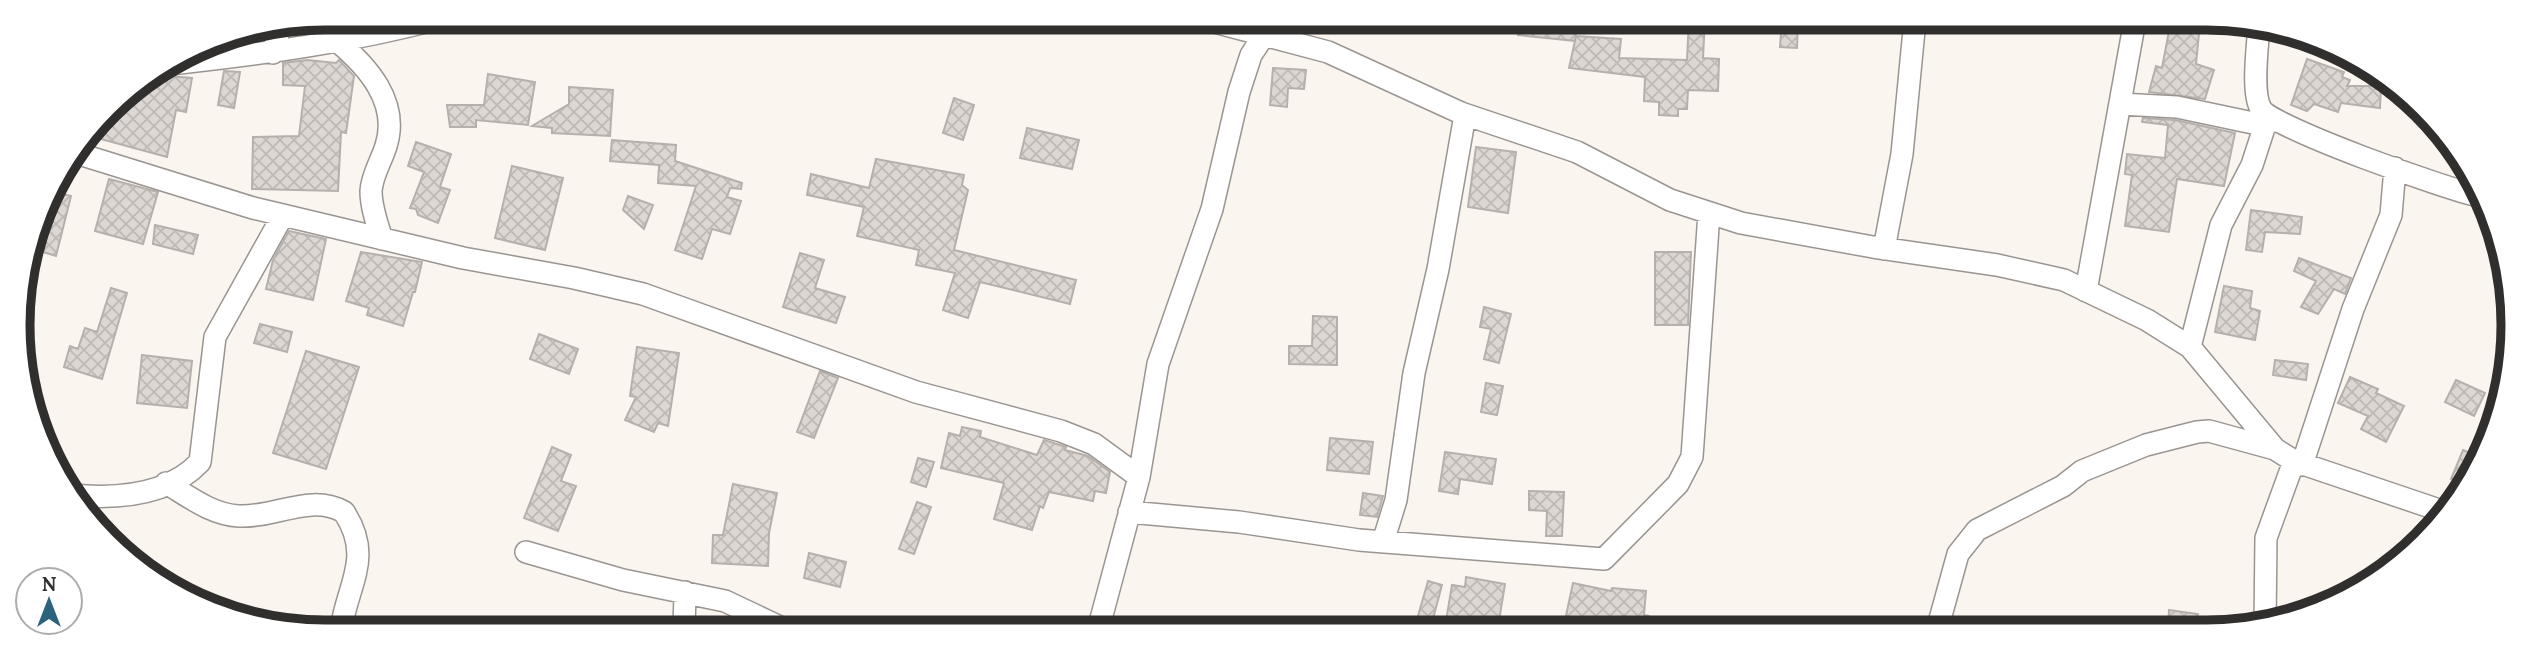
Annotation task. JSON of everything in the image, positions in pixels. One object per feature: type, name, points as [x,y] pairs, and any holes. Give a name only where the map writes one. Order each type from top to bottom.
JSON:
[{"type":"street","points":[[190,62],[273,53],[387,30]]},
{"type":"street","points":[[1245,30],[1328,52],[1465,115],[1577,152],[1660,196],[1741,223],[1884,249],[2025,270],[2064,280],[2147,320],[2190,347],[2275,449]]},
{"type":"street","points":[[1101,620],[1139,477],[1158,364],[1212,209],[1251,55],[1264,35],[1272,30]]},
{"type":"street","points":[[1884,249],[1902,154],[1914,30]]},
{"type":"street","points":[[2086,291],[2133,30]]},
{"type":"street","points":[[273,53],[278,33]]},
{"type":"street","points":[[2259,34],[2259,102],[2272,121],[2471,193]]},
{"type":"street","points":[[337,41],[364,63],[378,82],[387,112],[388,139],[373,178],[371,194],[382,239]]},
{"type":"street","points":[[2120,104],[2176,107],[2244,122],[2272,121]]},
{"type":"street","points":[[1383,542],[1395,500],[1414,373],[1438,269],[1465,115]]},
{"type":"street","points":[[2190,347],[2221,225],[2272,121]]},
{"type":"street","points":[[84,155],[283,215],[382,239],[643,294],[916,392],[1061,431],[1094,444],[1139,477]]},
{"type":"street","points":[[2265,615],[2266,538],[2298,463],[2353,309],[2391,215],[2395,167]]},
{"type":"street","points":[[1129,512],[1240,522],[1383,542],[1592,560],[1609,555],[1678,484],[1692,457],[1709,213]]},
{"type":"street","points":[[88,500],[129,496],[166,483],[192,470],[200,462],[215,337],[283,215]]},
{"type":"street","points":[[1940,620],[1958,554],[1986,523],[2063,486],[2082,471],[2133,449],[2197,432],[2209,431],[2275,449],[2298,463],[2437,509]]},
{"type":"street","points":[[166,483],[198,503],[237,516],[321,504],[344,512],[359,544],[360,556],[354,584],[344,605],[342,620]]},
{"type":"street","points":[[526,552],[623,580],[736,605],[765,620]]},
{"type":"street","points":[[684,620],[685,593]]},
{"type":"building","points":[[1519,30],[1576,30],[1575,40],[1576,36],[1621,39],[1619,58],[1687,60],[1688,30],[1704,30],[1703,58],[1719,59],[1718,91],[1688,90],[1687,109],[1678,109],[1678,116],[1659,115],[1659,102],[1644,101],[1645,77],[1569,68],[1575,41],[1518,35]]},
{"type":"building","points":[[1781,30],[1798,30],[1797,48],[1780,47]]},
{"type":"building","points":[[2169,30],[2199,30],[2196,64],[2214,70],[2205,99],[2149,92],[2156,66],[2162,68]]},
{"type":"building","points":[[2307,59],[2344,72],[2342,77],[2350,80],[2347,86],[2381,88],[2380,108],[2341,103],[2338,112],[2314,104],[2307,111],[2291,105]]},
{"type":"building","points":[[307,60],[336,63],[339,60],[354,76],[346,133],[341,132],[338,191],[252,189],[253,137],[299,136],[305,86],[283,85],[283,63]]},
{"type":"building","points":[[1273,68],[1306,70],[1304,89],[1288,88],[1287,107],[1270,105]]},
{"type":"building","points":[[224,71],[240,72],[234,108],[218,105]]},
{"type":"building","points":[[488,74],[535,82],[528,125],[476,120],[476,127],[450,127],[447,105],[484,105]]},
{"type":"building","points":[[168,76],[192,78],[186,112],[176,110],[167,157],[101,139],[103,130],[130,103],[161,80],[167,81]]},
{"type":"building","points":[[569,87],[613,90],[610,136],[552,133],[552,128],[532,126],[569,104]]},
{"type":"building","points":[[954,98],[974,105],[963,140],[943,133]]},
{"type":"building","points":[[2143,118],[2175,120],[2235,133],[2224,186],[2177,179],[2169,232],[2125,226],[2132,175],[2125,174],[2127,154],[2165,158],[2168,125],[2142,122]]},
{"type":"building","points":[[1027,128],[1079,140],[1072,169],[1020,158]]},
{"type":"building","points":[[612,140],[676,145],[675,161],[742,183],[741,189],[730,188],[727,197],[741,201],[730,234],[712,229],[702,259],[675,250],[696,186],[658,183],[659,165],[610,161]]},
{"type":"building","points":[[416,142],[451,154],[440,187],[450,190],[438,223],[418,215],[416,209],[410,208],[424,172],[408,166]]},
{"type":"building","points":[[1476,147],[1516,152],[1508,213],[1468,207]]},
{"type":"building","points":[[876,159],[964,175],[962,185],[968,190],[954,250],[1076,280],[1070,304],[980,282],[968,318],[943,310],[955,273],[916,265],[919,250],[857,236],[864,207],[807,195],[811,174],[869,188]]},
{"type":"building","points":[[512,166],[563,178],[545,250],[495,238]]},
{"type":"building","points":[[109,179],[158,192],[143,244],[95,231]]},
{"type":"building","points":[[60,194],[71,196],[56,256],[39,251]]},
{"type":"building","points":[[628,196],[653,205],[644,229],[623,210]]},
{"type":"building","points":[[2251,210],[2302,217],[2300,234],[2265,232],[2262,252],[2246,250]]},
{"type":"building","points":[[155,225],[198,235],[193,254],[153,244]]},
{"type":"building","points":[[289,231],[326,239],[313,300],[266,289],[273,260]]},
{"type":"building","points":[[361,252],[422,262],[403,326],[367,315],[369,308],[346,301]]},
{"type":"building","points":[[1655,252],[1691,252],[1688,325],[1655,325]]},
{"type":"building","points":[[800,253],[824,260],[815,288],[845,297],[836,323],[783,307]]},
{"type":"building","points":[[2299,258],[2351,278],[2345,294],[2334,289],[2318,314],[2301,307],[2316,281],[2294,271]]},
{"type":"building","points":[[2224,286],[2252,291],[2250,308],[2260,311],[2255,340],[2215,332]]},
{"type":"building","points":[[111,288],[127,293],[102,379],[64,367],[70,346],[78,349],[85,328],[97,332]]},
{"type":"building","points":[[1484,307],[1511,314],[1499,363],[1484,359],[1491,329],[1480,327]]},
{"type":"building","points":[[1313,316],[1337,317],[1337,365],[1289,364],[1289,346],[1312,346]]},
{"type":"building","points":[[260,324],[292,332],[287,352],[254,343]]},
{"type":"building","points":[[539,334],[578,349],[569,374],[530,359]]},
{"type":"building","points":[[637,347],[679,353],[668,426],[658,423],[654,432],[625,420],[636,397],[630,396]]},
{"type":"building","points":[[306,351],[359,367],[326,469],[273,453]]},
{"type":"building","points":[[142,355],[192,361],[187,408],[137,403]]},
{"type":"building","points":[[2275,360],[2308,364],[2306,380],[2273,375]]},
{"type":"building","points":[[820,371],[838,378],[814,438],[797,432]]},
{"type":"building","points":[[2350,377],[2378,389],[2376,393],[2404,406],[2386,442],[2361,429],[2368,416],[2338,403]]},
{"type":"building","points":[[2456,380],[2485,393],[2474,416],[2445,402]]},
{"type":"building","points":[[1486,383],[1503,386],[1497,415],[1481,412]]},
{"type":"building","points":[[962,427],[981,431],[980,437],[1037,455],[1044,440],[1066,447],[1065,450],[1088,456],[1110,472],[1106,493],[1095,491],[1093,501],[1049,492],[1043,508],[1040,506],[1032,530],[994,519],[1004,483],[941,468],[949,433],[960,436]]},
{"type":"building","points":[[1330,438],[1373,442],[1369,474],[1327,470]]},
{"type":"building","points":[[552,447],[571,455],[561,481],[576,486],[558,531],[524,518]]},
{"type":"building","points":[[2463,450],[2472,454],[2457,481],[2451,479]]},
{"type":"building","points":[[1445,452],[1496,459],[1492,484],[1460,479],[1458,494],[1439,491]]},
{"type":"building","points":[[918,458],[934,462],[926,487],[911,482]]},
{"type":"building","points":[[733,484],[777,493],[769,533],[768,566],[712,563],[713,535],[723,535]]},
{"type":"building","points":[[1529,491],[1564,492],[1562,536],[1546,536],[1547,511],[1529,510]]},
{"type":"building","points":[[1363,493],[1383,496],[1377,517],[1360,515]]},
{"type":"building","points":[[917,502],[931,507],[914,554],[899,549]]},
{"type":"building","points":[[809,553],[846,562],[840,587],[804,578]]},
{"type":"building","points":[[1466,577],[1505,584],[1499,620],[1446,620],[1452,585],[1465,587]]},
{"type":"building","points":[[1428,581],[1442,585],[1433,620],[1417,620]]},
{"type":"building","points":[[1573,583],[1611,591],[1612,588],[1646,591],[1644,615],[1649,616],[1648,620],[1565,620]]},
{"type":"building","points":[[2169,610],[2198,614],[2197,620],[2168,620]]}]
